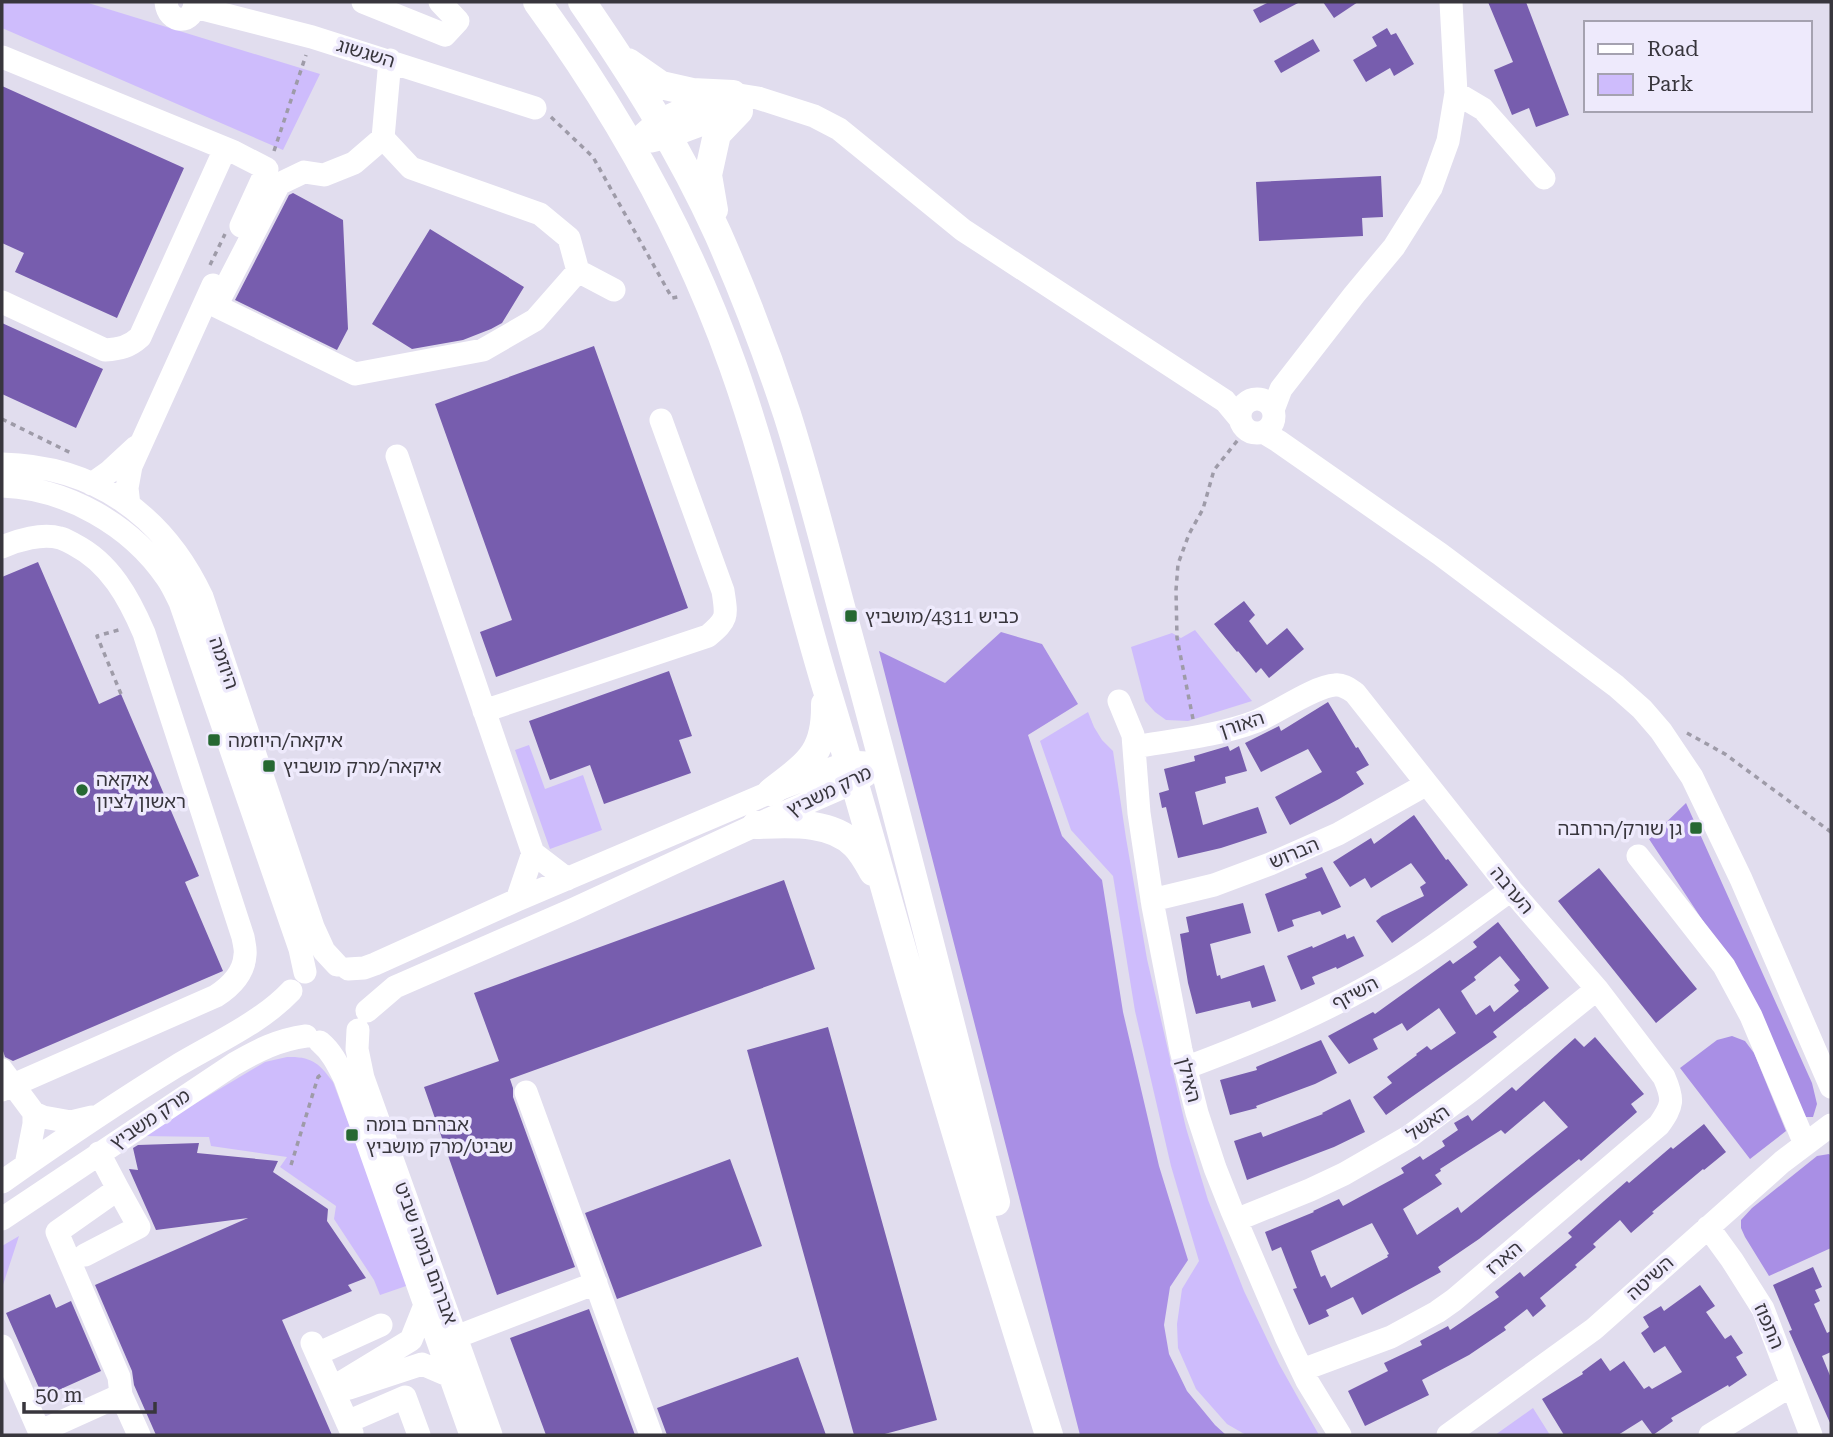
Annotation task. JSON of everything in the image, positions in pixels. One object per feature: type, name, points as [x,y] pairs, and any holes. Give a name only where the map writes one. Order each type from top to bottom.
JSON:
[{"type":"main road","points":[[537,2],[631,145],[674,229],[732,364],[747,407],[928,1038],[1049,1435]]},
{"type":"main road","points":[[582,2],[619,56],[663,129],[717,233],[748,306],[786,413],[883,764],[1057,1435]]},
{"type":"main road","points":[[619,56],[661,85],[736,102],[717,134],[708,175],[717,233]]},
{"type":"main road","points":[[771,792],[808,761],[822,739],[825,724],[824,680]]},
{"type":"main road","points":[[756,825],[803,825],[835,831],[855,845],[864,856],[888,897]]},
{"type":"street","name":"השגשוג","points":[[166,2],[167,10],[178,19],[188,17],[195,5],[390,60],[535,108]]},
{"type":"street","points":[[363,2],[445,35],[458,21],[440,2]]},
{"type":"street","points":[[1259,415],[1394,247],[1431,188],[1448,141],[1456,93],[1451,2]]},
{"type":"street","points":[[2,57],[267,169],[168,359],[131,466],[127,488],[129,505]]},
{"type":"street","points":[[390,60],[383,138],[354,163],[324,175],[304,172],[279,184],[216,306],[355,374],[483,350],[535,320],[578,271]]},
{"type":"street","points":[[1456,93],[1483,109],[1544,178]]},
{"type":"street","points":[[631,145],[663,129],[695,104],[736,102],[758,97],[814,116],[839,129],[963,230],[1259,415],[1616,685],[1643,709],[1676,751],[1692,777],[1741,879],[1831,1087]]},
{"type":"street","points":[[383,138],[411,167],[540,214],[569,238],[578,271],[614,290]]},
{"type":"street","points":[[2,302],[105,350],[121,349],[134,342],[140,337],[225,149]]},
{"type":"street","points":[[484,711],[708,636],[722,624],[725,609],[723,592],[661,420]]},
{"type":"street","points":[[92,484],[140,443]]},
{"type":"street","points":[[397,456],[533,853],[567,879]]},
{"type":"street","name":"היוזמה","points":[[2,464],[46,469],[92,484],[129,505],[170,544],[184,562],[202,597],[313,927],[324,951],[342,967]]},
{"type":"street","name":"היוזמה","points":[[2,486],[34,490],[58,497],[97,514],[129,536],[168,579],[180,602],[300,949],[305,972]]},
{"type":"street","points":[[2,547],[37,537],[61,538],[87,551],[119,584],[144,633],[243,937],[246,956],[240,973],[230,987],[216,996],[12,1088]]},
{"type":"street","name":"האורן","points":[[1134,747],[1255,722],[1318,690],[1335,685],[1344,686]]},
{"type":"street","name":"הערבה","points":[[1344,686],[1355,693],[1511,890],[1597,989],[1664,1077],[1672,1100]]},
{"type":"street","name":"האילן","points":[[1119,701],[1133,735],[1139,813],[1152,900],[1168,989],[1197,1113],[1236,1220],[1302,1370],[1340,1435]]},
{"type":"street","name":"מרק משביץ","points":[[2,1182],[96,1116],[266,1013],[280,1003],[305,972],[322,964],[364,968],[771,792],[883,764]]},
{"type":"street","name":"מרק משביץ","points":[[2,1219],[202,1083],[256,1051],[280,1040],[313,1039],[335,1043],[345,1040],[395,988],[756,825],[852,772]]},
{"type":"street","name":"הברוש","points":[[1152,900],[1214,885],[1270,864],[1338,834],[1427,785]]},
{"type":"street","points":[[517,900],[533,853]]},
{"type":"street","points":[[1638,856],[1724,966],[1751,1017],[1805,1144]]},
{"type":"street","name":"השיזף","points":[[1185,1068],[1241,1048],[1376,982],[1415,959],[1511,890]]},
{"type":"street","points":[[342,967],[353,972],[362,981],[367,992],[363,1020]]},
{"type":"street","name":"האשל","points":[[1236,1220],[1344,1174],[1410,1136],[1597,989]]},
{"type":"street","points":[[291,991],[290,1010],[293,1020],[313,1039]]},
{"type":"street","name":"אברהם בומה שביט","points":[[363,1020],[357,1049],[363,1078],[491,1435]]},
{"type":"street","name":"אברהם בומה שביט","points":[[313,1039],[328,1049],[345,1079],[471,1435]]},
{"type":"street","points":[[12,1088],[43,1117],[71,1122],[96,1116]]},
{"type":"street","points":[[12,1088],[34,1124],[26,1165]]},
{"type":"street","points":[[526,1092],[652,1435]]},
{"type":"street","name":"הארז","points":[[1302,1370],[1391,1337],[1416,1325],[1454,1300],[1659,1125],[1669,1111],[1672,1100]]},
{"type":"street","name":"השיטה","points":[[1455,1431],[1594,1329],[1782,1162],[1831,1125]]},
{"type":"street","points":[[85,1255],[139,1227],[99,1153]]},
{"type":"street","points":[[118,1189],[57,1232],[119,1377],[121,1395],[139,1435]]},
{"type":"street","name":"התפוז","points":[[1708,1227],[1763,1309],[1811,1435]]},
{"type":"street","points":[[456,1337],[596,1283]]},
{"type":"street","points":[[332,1388],[411,1340],[425,1305]]},
{"type":"street","points":[[381,1325],[315,1348],[350,1428],[405,1398],[419,1435]]},
{"type":"street","points":[[2,1346],[40,1433],[121,1395]]},
{"type":"street","points":[[332,1388],[353,1388],[422,1364],[450,1377]]},
{"type":"street","points":[[1710,1435],[1792,1385]]},
{"type":"path","points":[[267,169],[312,37]]},
{"type":"path","points":[[535,108],[534,101],[593,157],[672,298],[703,292]]},
{"type":"path","points":[[1196,736],[1177,638],[1178,564],[1189,534],[1203,509],[1214,470],[1259,415]]},
{"type":"path","points":[[2,419],[73,454]]},
{"type":"path","points":[[115,631],[97,636],[121,694]]},
{"type":"path","points":[[1678,728],[1725,754],[1831,832]]},
{"type":"path","points":[[291,1165],[318,1077],[337,1064]]},
{"type":"green space","points":[[2,2],[85,2],[320,74],[283,150],[2,28]]},
{"type":"green space","points":[[1195,630],[1252,701],[1188,721],[1166,720],[1145,701],[1131,647],[1172,633],[1181,638]]},
{"type":"green space","points":[[1088,712],[1102,740],[1113,751],[1147,959],[1186,1128],[1208,1200],[1244,1291],[1279,1364],[1319,1435],[1246,1435],[1227,1424],[1196,1389],[1178,1348],[1177,1324],[1182,1289],[1199,1261],[1171,1166],[1135,1011],[1113,876],[1071,830],[1040,741]]},
{"type":"green space","points":[[529,745],[545,789],[583,775],[602,830],[550,849],[515,750]]},
{"type":"green space","points":[[287,1057],[314,1062],[333,1082],[409,1285],[380,1295],[374,1280],[334,1219],[336,1206],[280,1167],[287,1157],[211,1146],[209,1137],[141,1136],[265,1062]]},
{"type":"green space","points":[[19,1236],[2,1288],[2,1246]]},
{"type":"green space","points":[[1533,1408],[1550,1435],[1495,1435]]},
{"type":"shaded area","points":[[1001,632],[1042,644],[1078,704],[1028,735],[1062,836],[1102,880],[1123,1012],[1159,1166],[1188,1260],[1170,1287],[1164,1325],[1169,1354],[1187,1391],[1226,1435],[1080,1435],[879,651],[945,683]]},
{"type":"shaded area","points":[[1686,803],[1812,1083],[1817,1104],[1813,1117],[1804,1117],[1730,962],[1649,839]]},
{"type":"shaded area","points":[[1732,1036],[1745,1041],[1754,1053],[1786,1131],[1750,1159],[1680,1068],[1717,1040]]},
{"type":"shaded area","points":[[1829,1154],[1831,1248],[1769,1276],[1745,1237],[1741,1220],[1817,1156]]},
{"type":"building","points":[[1269,2],[1300,2],[1260,23],[1253,10]]},
{"type":"building","points":[[1323,2],[1358,2],[1334,18]]},
{"type":"building","points":[[1488,2],[1526,2],[1569,115],[1536,127],[1529,108],[1512,115],[1494,70],[1513,62]]},
{"type":"building","points":[[1387,28],[1391,35],[1396,33],[1414,64],[1394,76],[1390,68],[1366,82],[1353,60],[1377,46],[1372,37]]},
{"type":"building","points":[[1313,39],[1320,51],[1281,73],[1274,61]]},
{"type":"building","points":[[2,86],[184,168],[117,318],[15,272],[24,253],[2,243]]},
{"type":"building","points":[[1381,176],[1383,217],[1362,218],[1363,236],[1259,241],[1256,182]]},
{"type":"building","points":[[293,193],[343,220],[348,329],[337,350],[235,300],[289,195]]},
{"type":"building","points":[[430,229],[524,287],[502,323],[463,340],[412,349],[372,324]]},
{"type":"building","points":[[2,323],[103,369],[76,428],[2,394]]},
{"type":"building","points":[[594,346],[688,608],[496,677],[480,632],[512,620],[435,404]]},
{"type":"building","name":"איקאה ראשון לציון","points":[[38,562],[99,704],[121,694],[199,876],[185,882],[223,971],[13,1061],[5,1057],[2,1048],[2,577]]},
{"type":"building","points":[[1244,601],[1255,615],[1249,621],[1267,645],[1287,628],[1304,649],[1269,678],[1261,668],[1256,673],[1214,624]]},
{"type":"building","points":[[669,671],[692,736],[679,740],[691,773],[604,804],[590,765],[550,780],[529,721]]},
{"type":"building","points":[[1328,702],[1369,765],[1356,772],[1364,784],[1290,825],[1275,797],[1322,772],[1308,749],[1261,772],[1245,743],[1279,726],[1281,731]]},
{"type":"building","points":[[1228,746],[1230,751],[1239,746],[1247,771],[1225,777],[1226,783],[1195,792],[1203,825],[1258,807],[1267,833],[1178,858],[1166,807],[1162,808],[1159,793],[1169,790],[1164,769],[1195,761],[1194,756]]},
{"type":"building","points":[[1414,815],[1446,860],[1448,859],[1468,885],[1392,943],[1376,921],[1424,896],[1420,887],[1426,883],[1411,863],[1371,888],[1365,878],[1350,887],[1333,862],[1371,838],[1374,844]]},
{"type":"building","points":[[1322,867],[1341,907],[1322,915],[1320,911],[1292,920],[1294,926],[1278,932],[1265,894],[1307,878],[1305,874]]},
{"type":"building","points":[[1599,868],[1697,989],[1656,1023],[1558,901]]},
{"type":"building","points":[[784,880],[815,969],[510,1079],[513,1097],[575,1267],[497,1295],[424,1087],[499,1061],[474,993]]},
{"type":"building","points":[[1243,903],[1251,933],[1210,944],[1217,976],[1220,975],[1221,979],[1264,965],[1276,1001],[1252,1008],[1250,1001],[1196,1014],[1180,934],[1189,932],[1186,917]]},
{"type":"building","points":[[1498,922],[1549,988],[1493,1032],[1497,1037],[1386,1115],[1373,1097],[1392,1083],[1387,1077],[1427,1046],[1431,1050],[1456,1033],[1439,1008],[1407,1031],[1402,1023],[1373,1039],[1378,1049],[1349,1064],[1328,1036],[1373,1012],[1375,1014],[1450,960],[1453,964],[1477,947],[1473,942]],"holes":[[[1500,956],[1520,980],[1514,985],[1519,991],[1494,1012],[1490,1005],[1476,1015],[1461,991]]]},
{"type":"building","points":[[1345,934],[1347,939],[1354,936],[1364,956],[1312,977],[1315,984],[1301,990],[1287,956]]},
{"type":"building","points":[[828,1027],[937,1420],[881,1435],[854,1435],[747,1050]]},
{"type":"building","points":[[1595,1037],[1644,1094],[1631,1104],[1637,1112],[1581,1161],[1579,1159],[1479,1239],[1438,1267],[1441,1272],[1362,1315],[1353,1297],[1326,1310],[1329,1316],[1309,1325],[1293,1289],[1297,1288],[1281,1247],[1272,1251],[1265,1232],[1339,1199],[1343,1206],[1404,1173],[1401,1168],[1420,1156],[1423,1160],[1445,1146],[1442,1141],[1458,1130],[1454,1123],[1468,1115],[1472,1121],[1512,1087],[1516,1091],[1575,1038],[1584,1047]],"holes":[[[1544,1101],[1568,1127],[1461,1213],[1458,1207],[1417,1235],[1403,1209],[1442,1184],[1435,1175],[1440,1169],[1501,1130],[1505,1134]],[[1372,1223],[1389,1254],[1388,1257],[1331,1288],[1325,1275],[1321,1277],[1311,1251]]]},
{"type":"building","points":[[1321,1040],[1337,1073],[1256,1106],[1257,1108],[1230,1115],[1220,1080],[1257,1070],[1256,1067]]},
{"type":"building","points":[[1350,1099],[1365,1132],[1334,1147],[1247,1180],[1234,1141],[1261,1132],[1263,1137],[1323,1114]]},
{"type":"building","points":[[1704,1124],[1726,1152],[1652,1212],[1654,1213],[1631,1233],[1620,1220],[1593,1244],[1596,1247],[1575,1265],[1577,1267],[1540,1298],[1546,1306],[1533,1317],[1527,1309],[1504,1327],[1506,1330],[1469,1355],[1422,1380],[1429,1395],[1365,1426],[1348,1391],[1388,1371],[1384,1363],[1422,1345],[1420,1341],[1448,1326],[1450,1330],[1499,1297],[1495,1292],[1520,1272],[1524,1277],[1572,1237],[1568,1233],[1627,1181],[1629,1183],[1671,1147],[1673,1149]]},
{"type":"building","points":[[199,1143],[197,1153],[278,1161],[273,1172],[328,1209],[327,1221],[366,1278],[348,1285],[352,1291],[282,1320],[332,1435],[156,1435],[95,1285],[248,1218],[156,1230],[129,1169],[138,1170],[133,1148],[138,1145]]},
{"type":"building","points":[[730,1159],[762,1246],[617,1299],[585,1213]]},
{"type":"building","points":[[1813,1267],[1822,1287],[1815,1290],[1820,1301],[1814,1304],[1827,1333],[1831,1331],[1831,1352],[1822,1356],[1831,1378],[1831,1425],[1789,1331],[1792,1330],[1773,1285]]},
{"type":"building","points":[[1700,1285],[1715,1306],[1706,1312],[1725,1339],[1731,1335],[1743,1353],[1736,1357],[1747,1375],[1671,1418],[1673,1421],[1653,1435],[1642,1420],[1618,1435],[1564,1435],[1542,1399],[1583,1374],[1582,1372],[1601,1358],[1610,1371],[1624,1361],[1644,1389],[1649,1386],[1652,1389],[1682,1372],[1665,1346],[1654,1353],[1641,1333],[1649,1327],[1643,1317],[1661,1306],[1664,1311]]},
{"type":"building","points":[[50,1294],[56,1308],[71,1301],[101,1371],[43,1397],[6,1313]]},
{"type":"building","points":[[589,1309],[635,1435],[546,1435],[510,1338]]},
{"type":"building","points":[[798,1357],[826,1435],[667,1435],[657,1408]]},
{"type":"place","name":"כביש 4311/מושביץ","points":[[851,616]]},
{"type":"place","name":"איקאה/היוזמה","points":[[214,740]]},
{"type":"place","name":"איקאה/מרק מושביץ","points":[[269,766]]},
{"type":"place","name":"איקאה ראשון לציון","points":[[82,790]]},
{"type":"place","name":"גן שורק/הרחבה","points":[[1696,828]]},
{"type":"place","name":"אברהם בומה שביט/מרק מושביץ","points":[[352,1135]]}]
